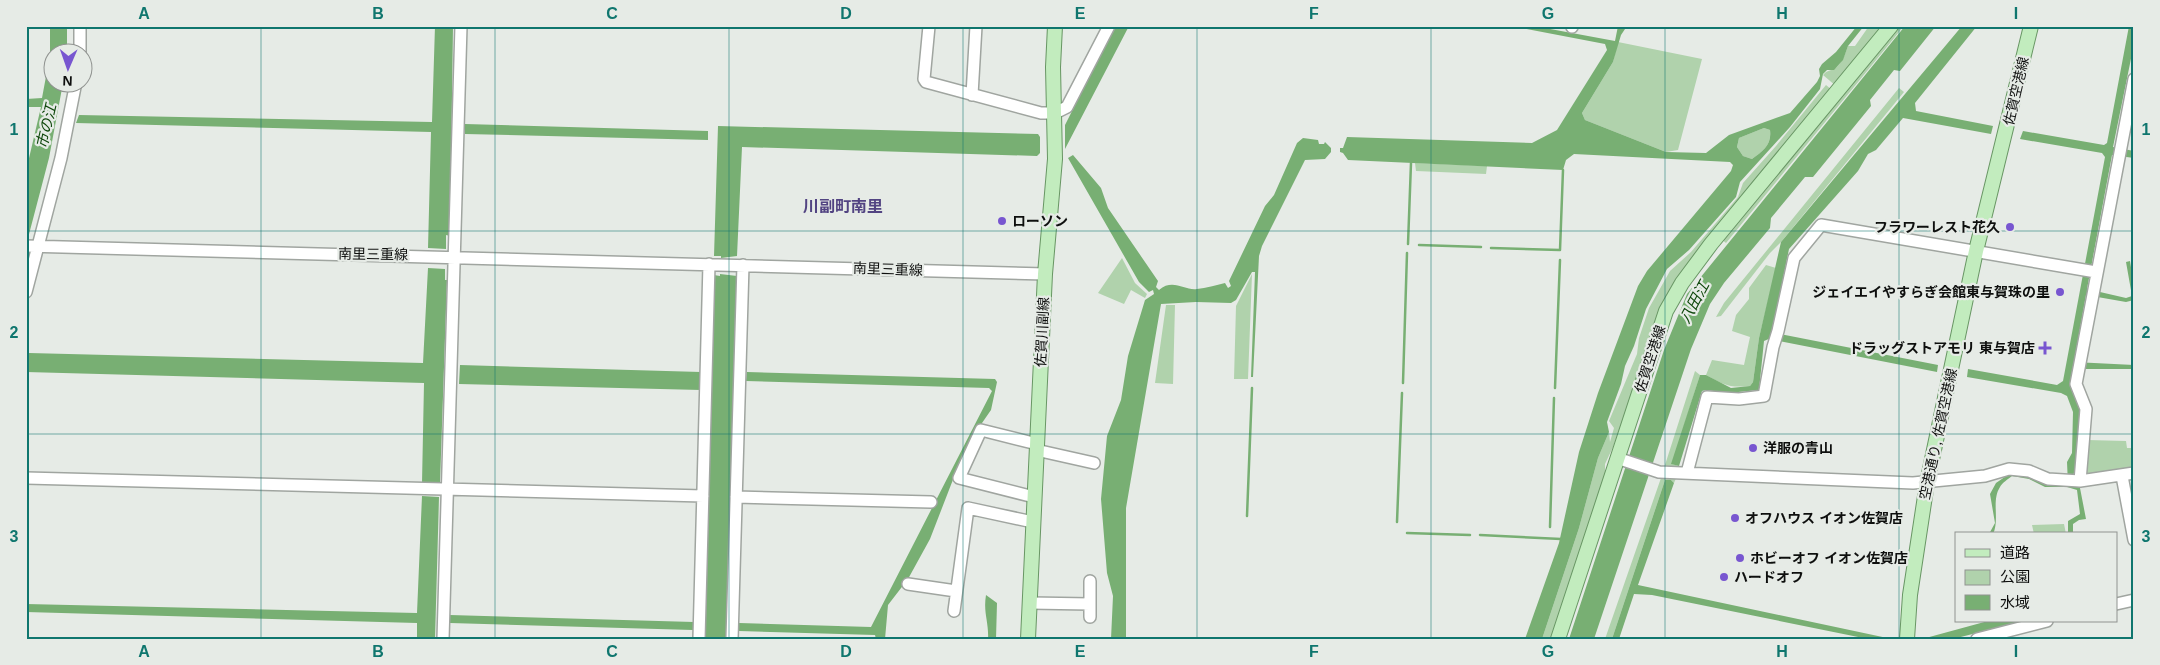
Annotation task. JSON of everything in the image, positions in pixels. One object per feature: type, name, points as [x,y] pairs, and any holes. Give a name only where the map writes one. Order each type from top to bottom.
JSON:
[{"type":"main road","name":"佐賀川副線","points":[[1028,639],[1045,274],[1055,159],[1053,67],[1056,26]]},
{"type":"main road","name":"佐賀空港線","points":[[1558,639],[1666,311],[1682,283],[1717,237],[1891,26]]},
{"type":"main road","name":"佐賀空港線","points":[[2004,144],[2029,33]]},
{"type":"main road","name":"空港通り, 佐賀空港線","points":[[1907,639],[1910,595],[1927,483],[1976,251],[2004,144]]},
{"type":"street","points":[[80,26],[80,42]]},
{"type":"street","points":[[443,639],[461,26]]},
{"type":"street","points":[[929,26],[924,79],[926,82],[1041,113],[1055,113],[1067,107],[1109,26]]},
{"type":"street","points":[[972,95],[976,26]]},
{"type":"street","points":[[2078,481],[2086,409],[2076,384],[2093,287],[2090,271],[2119,153],[2134,79]]},
{"type":"street","points":[[26,292],[32,247],[61,158],[74,92]]},
{"type":"street","points":[[1687,473],[1707,398],[1739,399],[1764,396],[1794,258],[1821,225],[2090,271]]},
{"type":"street","name":"南里三重線","points":[[32,247],[454,256],[1045,274]]},
{"type":"street","points":[[699,639],[703,496],[726,265]]},
{"type":"street","points":[[726,265],[736,498],[732,639]]},
{"type":"street","points":[[1034,496],[959,478],[981,430],[1094,463]]},
{"type":"street","points":[[1617,458],[1659,472],[1927,483],[1985,476],[2009,469],[2029,471],[2048,479],[2078,481],[2134,473]]},
{"type":"street","points":[[2122,476],[2134,540]]},
{"type":"street","points":[[26,478],[703,496]]},
{"type":"street","points":[[736,498],[931,502]]},
{"type":"street","points":[[954,611],[968,508],[1033,522]]},
{"type":"street","points":[[1090,581],[1090,617]]},
{"type":"street","points":[[908,584],[956,591]]},
{"type":"street","points":[[2118,604],[2134,600]]},
{"type":"street","points":[[1030,603],[1090,604]]},
{"type":"street","points":[[1977,639],[2043,622]]},
{"type":"green space","points":[[1869,26],[1886,26],[1836,86],[1823,75],[1839,64],[1848,46],[1855,46]]},
{"type":"green space","points":[[1898,26],[1904,26],[1726,243],[1721,239]]},
{"type":"green space","points":[[1618,42],[1702,59],[1678,150],[1666,152],[1585,120],[1582,113],[1613,62]]},
{"type":"green space","points":[[1826,85],[1832,90],[1665,299],[1613,447],[1605,464],[1605,482],[1553,639],[1542,639],[1579,528],[1598,458],[1609,432],[1610,442],[1614,428],[1609,421],[1637,354],[1639,338],[1649,308],[1670,271],[1691,252],[1738,197],[1743,183]]},
{"type":"green space","points":[[1899,88],[1904,92],[1770,253],[1721,316],[1716,317],[1724,303]]},
{"type":"green space","points":[[1764,128],[1770,130],[1770,140],[1766,147],[1752,159],[1743,156],[1737,147],[1739,138]]},
{"type":"green space","points":[[1415,163],[1487,166],[1486,174],[1416,171]]},
{"type":"green space","points":[[1122,258],[1135,283],[1147,294],[1145,298],[1131,290],[1124,304],[1098,293]]},
{"type":"green space","points":[[1766,265],[1776,268],[1759,338],[1753,382],[1750,386],[1737,387],[1727,385],[1706,375],[1712,360],[1744,365],[1750,337],[1732,331],[1736,315],[1749,299],[1749,288]]},
{"type":"green space","points":[[1252,274],[1248,379],[1234,379],[1236,306]]},
{"type":"green space","points":[[1166,305],[1175,305],[1173,384],[1155,383]]},
{"type":"green space","points":[[1695,371],[1700,375],[1672,464],[1682,469],[1667,468],[1665,465]]},
{"type":"green space","points":[[2087,440],[2126,441],[2127,448],[2134,448],[2134,469],[2085,475]]},
{"type":"green space","points":[[1677,476],[1674,483],[1671,480],[1665,480],[1612,639],[1605,639],[1661,478]]},
{"type":"green space","points":[[2064,524],[2066,532],[2034,532],[2032,525]]},
{"type":"water","points":[[50,26],[67,26],[67,42],[50,42]]},
{"type":"water","points":[[435,26],[453,26],[450,236],[446,235],[446,249],[428,248],[431,132],[76,123],[79,115],[432,122]]},
{"type":"water","points":[[1115,26],[1129,26],[1065,149],[1065,125]]},
{"type":"water","points":[[1511,26],[1534,26],[1615,41],[1618,26],[1627,26],[1621,35],[1613,62],[1582,113],[1585,120],[1666,152],[1706,153],[1729,135],[1790,113],[1817,82],[1820,76],[1819,69],[1822,64],[1836,52],[1857,26],[1864,26],[1848,46],[1843,60],[1834,70],[1827,70],[1823,74],[1820,89],[1790,127],[1740,182],[1736,197],[1689,250],[1667,269],[1646,309],[1634,346],[1625,366],[1621,384],[1607,422],[1609,432],[1598,458],[1579,528],[1542,639],[1525,639],[1559,543],[1579,452],[1598,393],[1638,286],[1647,271],[1731,171],[1733,165],[1730,162],[1574,154],[1566,160],[1563,170],[1348,160],[1340,152],[1340,148],[1343,148],[1347,137],[1532,143],[1557,130],[1607,50],[1605,44]],"holes":[[[1764,128],[1770,130],[1770,140],[1763,150],[1752,159],[1743,156],[1737,147],[1739,138]]]},
{"type":"water","name":"八田江","points":[[1905,26],[1936,26],[1900,71],[1894,70],[1870,100],[1871,106],[1813,177],[1805,177],[1771,218],[1770,228],[1724,283],[1710,304],[1691,349],[1594,639],[1569,639],[1664,350],[1687,294]]},
{"type":"water","points":[[1962,26],[1977,26],[1915,103],[1916,111],[1993,126],[1991,134],[1903,118],[1876,150],[1868,154],[1858,171],[1789,249],[1771,338],[1764,341],[1759,390],[1728,393],[1702,391],[1679,466],[1671,464],[1700,375],[1706,375],[1731,388],[1750,386],[1753,382],[1759,338],[1781,242]]},
{"type":"water","points":[[2129,26],[2134,26],[2134,44],[2113,147],[2134,151],[2134,158],[2112,155],[2087,289],[2126,298],[2132,296],[2126,262],[2130,261],[2134,300],[2126,302],[2086,295],[2074,362],[2134,365],[2134,369],[2073,369],[2070,384],[2082,410],[2077,464],[2073,476],[2074,486],[2080,488],[2086,519],[2079,520],[2073,524],[2073,532],[2068,532],[2068,521],[2080,514],[2077,490],[2067,487],[2045,487],[2029,479],[2012,476],[2002,484],[1997,492],[1995,528],[1994,532],[1990,532],[1995,523],[1990,494],[1996,483],[2012,472],[2031,476],[2047,485],[2068,485],[2067,462],[2072,453],[2073,412],[2067,396],[2061,393],[1967,377],[1968,369],[2057,385],[2063,381],[2105,157],[2102,153],[2020,139],[2023,131],[2104,145],[2107,143]]},
{"type":"water","points":[[43,92],[61,92],[49,158],[28,238],[26,238],[26,171],[41,107],[26,107],[26,99],[42,98]]},
{"type":"water","points":[[465,124],[708,131],[708,140],[465,134]]},
{"type":"water","points":[[718,126],[1038,134],[1040,137],[1040,153],[1037,156],[742,147],[737,256],[721,258],[721,256],[714,256]]},
{"type":"water","points":[[1303,138],[1318,140],[1319,144],[1324,144],[1325,142],[1331,148],[1331,152],[1325,159],[1305,160],[1262,246],[1259,256],[1253,377],[1251,377],[1255,272],[1252,272],[1236,300],[1231,303],[1161,304],[1126,508],[1126,639],[1111,639],[1113,596],[1107,573],[1101,499],[1107,436],[1121,400],[1128,356],[1145,300],[1154,294],[1153,290],[1149,292],[1139,282],[1068,158],[1073,155],[1101,188],[1108,208],[1158,281],[1156,287],[1159,290],[1169,285],[1197,289],[1225,283],[1228,288],[1231,286],[1229,281],[1265,206],[1274,195],[1297,143]]},
{"type":"water","points":[[428,268],[445,269],[445,280],[447,280],[440,483],[422,483],[424,383],[26,372],[26,355],[29,353],[423,363]]},
{"type":"water","points":[[720,274],[737,276],[726,639],[703,639],[707,568],[714,275],[720,276]]},
{"type":"water","points":[[1780,334],[1938,365],[1937,372],[1779,341]]},
{"type":"water","points":[[460,365],[701,372],[701,390],[459,384]]},
{"type":"water","points":[[747,372],[995,379],[997,382],[991,410],[973,436],[954,477],[930,539],[908,579],[888,605],[885,639],[876,639],[875,635],[739,631],[739,623],[871,627],[992,391],[989,388],[746,381]]},
{"type":"water","points":[[1665,480],[1671,480],[1674,483],[1638,585],[1892,639],[1868,639],[1652,595],[1634,594],[1619,639],[1612,639]]},
{"type":"water","points":[[422,496],[439,497],[435,639],[417,639],[417,623],[26,612],[26,604],[417,613]]},
{"type":"water","points":[[986,595],[997,603],[996,639],[988,639],[985,607]]},
{"type":"water","points":[[450,615],[694,622],[693,630],[450,623]]},
{"type":"water","points":[[1984,622],[2019,622],[1953,639],[1922,639]]},
{"type":"waterway","points":[[1408,244],[1411,163]]},
{"type":"waterway","points":[[1491,248],[1560,250],[1563,170]]},
{"type":"waterway","points":[[1419,245],[1481,247]]},
{"type":"waterway","points":[[1403,383],[1407,253]]},
{"type":"waterway","name":"市の江","points":[[26,268],[29,256]]},
{"type":"waterway","points":[[1555,388],[1560,260]]},
{"type":"waterway","points":[[1247,516],[1252,388]]},
{"type":"waterway","points":[[1397,522],[1402,393]]},
{"type":"waterway","points":[[1550,527],[1554,398]]},
{"type":"waterway","points":[[1407,533],[1470,535]]},
{"type":"waterway","points":[[1480,535],[1561,539]]},
{"type":"place","name":"ローソン","points":[[1002,221]]},
{"type":"place","name":"フラワーレスト花久","points":[[2010,227]]},
{"type":"place","name":"ジェイエイやすらぎ会館東与賀珠の里","points":[[2060,292]]},
{"type":"place","name":"ドラッグストアモリ 東与賀店","points":[[2045,348]]},
{"type":"place","name":"洋服の青山","points":[[1753,448]]},
{"type":"place","name":"オフハウス イオン佐賀店","points":[[1735,518]]},
{"type":"place","name":"ホビーオフ イオン佐賀店","points":[[1740,558]]},
{"type":"place","name":"ハードオフ","points":[[1724,577]]},
{"type":"district","name":"川副町南里","points":[[843,206]]}]
